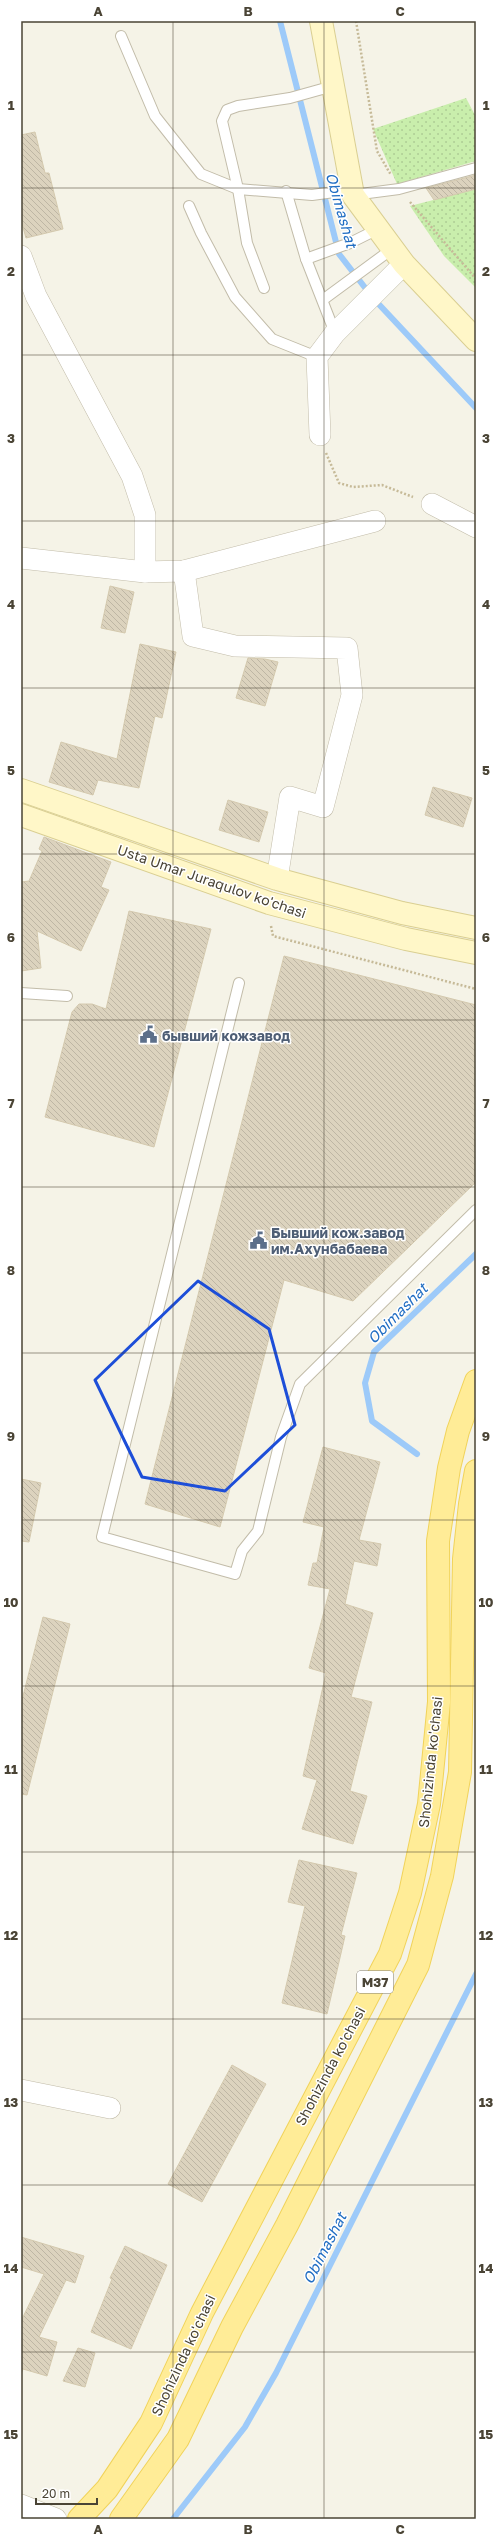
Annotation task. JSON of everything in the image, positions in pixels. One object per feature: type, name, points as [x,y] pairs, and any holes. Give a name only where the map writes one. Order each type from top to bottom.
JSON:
[{"type":"main road","points":[[321,21],[333,86],[344,193],[378,229],[398,257],[476,340]]},
{"type":"main road","name":"Usta Umar Juraqulov ko'chasi","points":[[21,790],[277,879],[402,913],[476,928]]},
{"type":"main road","name":"Usta Umar Juraqulov ko'chasi","points":[[21,815],[269,903],[406,939],[476,953]]},
{"type":"main road","name":"Shohizinda ko'chasi","points":[[79,2519],[107,2489],[151,2423],[202,2312],[390,1954],[410,1893],[429,1804],[439,1702],[438,1540],[449,1468],[458,1431],[476,1381]]},
{"type":"main road","name":"Shohizinda ko'chasi","points":[[121,2519],[178,2439],[232,2327],[287,2225],[418,1964],[442,1876],[460,1772],[464,1559],[470,1504],[476,1471]]},
{"type":"street","points":[[21,256],[36,296],[132,476],[145,515],[145,572]]},
{"type":"street","points":[[320,435],[317,356],[335,333],[350,319],[376,289],[398,257]]},
{"type":"street","points":[[432,504],[476,526]]},
{"type":"street","points":[[21,558],[145,572],[184,571],[375,521]]},
{"type":"street","points":[[184,571],[193,636],[235,646],[347,648],[352,695],[323,807],[290,798],[277,879]]},
{"type":"street","points":[[21,2090],[110,2108]]},
{"type":"street","points":[[21,2505],[56,2519]]},
{"type":"lane","points":[[121,36],[160,121],[201,174],[238,189],[312,195],[399,189],[476,168]]},
{"type":"lane","points":[[264,288],[247,243],[238,189],[222,121],[227,110],[238,106],[290,98],[333,86]]},
{"type":"lane","points":[[286,192],[306,259],[324,299],[335,333]]},
{"type":"lane","points":[[189,206],[201,233],[235,297],[272,339],[317,356]]},
{"type":"lane","points":[[306,259],[350,243],[378,229]]},
{"type":"lane","points":[[324,299],[365,271],[398,257]]},
{"type":"lane","points":[[239,983],[102,1537],[235,1574],[242,1551],[258,1531],[281,1437],[300,1384],[476,1210]]},
{"type":"lane","points":[[21,993],[67,996]]},
{"type":"path","points":[[356,21],[377,151],[399,189],[476,279]]},
{"type":"path","points":[[320,435],[339,483],[353,487],[382,485],[432,504]]},
{"type":"path","points":[[269,903],[272,936],[476,989]]},
{"type":"highlighted area","points":[[198,1281],[269,1329],[295,1425],[225,1491],[142,1477],[95,1380]]},
{"type":"green space","points":[[466,98],[476,117],[476,161],[397,184],[373,129]]},
{"type":"green space","points":[[476,189],[476,288],[444,256],[410,206]]},
{"type":"building","points":[[35,132],[45,173],[49,173],[63,229],[26,238],[21,220],[21,135]]},
{"type":"building","points":[[476,175],[476,189],[434,200],[426,188]]},
{"type":"building","points":[[110,586],[134,592],[125,633],[101,628]]},
{"type":"building","points":[[140,644],[176,652],[162,718],[155,716],[139,788],[98,780],[93,795],[49,782],[61,742],[117,759]]},
{"type":"building","points":[[248,658],[265,659],[278,662],[265,706],[236,698]]},
{"type":"building","points":[[433,787],[472,798],[463,827],[425,815]]},
{"type":"building","points":[[228,800],[268,812],[259,842],[219,830]]},
{"type":"building","points":[[44,837],[111,862],[101,887],[109,890],[81,951],[37,931],[41,968],[21,971],[21,882],[29,881],[42,851],[39,849]]},
{"type":"building","points":[[129,911],[211,929],[154,1147],[45,1117],[72,1012],[79,1004],[92,1004],[106,1009]]},
{"type":"building","points":[[284,956],[476,1005],[476,1182],[353,1301],[284,1280],[220,1527],[145,1504]]},
{"type":"building","points":[[323,1447],[380,1462],[359,1540],[381,1544],[377,1566],[354,1561],[345,1604],[373,1613],[351,1697],[372,1702],[350,1791],[367,1796],[353,1844],[302,1829],[317,1780],[303,1776],[326,1673],[309,1668],[330,1589],[308,1585],[313,1563],[317,1563],[324,1527],[303,1522]]},
{"type":"building","points":[[21,1479],[41,1483],[29,1542],[21,1541]]},
{"type":"building","points":[[43,1617],[70,1624],[27,1795],[21,1794],[21,1704]]},
{"type":"building","points":[[299,1860],[357,1873],[341,1935],[345,1936],[327,2014],[282,2003],[305,1906],[288,1902]]},
{"type":"building","points":[[232,2065],[266,2084],[202,2202],[168,2184]]},
{"type":"building","points":[[21,2237],[84,2256],[75,2283],[66,2280],[39,2337],[57,2342],[47,2376],[23,2369],[21,2374],[21,2321],[44,2274],[21,2267]]},
{"type":"building","points":[[125,2246],[167,2265],[131,2349],[91,2332],[112,2279],[110,2278]]},
{"type":"building","points":[[78,2348],[95,2353],[85,2387],[63,2381]]},
{"type":"waterway","name":"Obimashat","points":[[280,21],[339,254],[373,298],[476,408]]},
{"type":"waterway","name":"Obimashat","points":[[417,1454],[372,1421],[365,1383],[374,1352],[476,1254]]},
{"type":"waterway","name":"Obimashat","points":[[173,2519],[245,2427],[276,2373],[476,1974]]},
{"type":"place","name":"бывший кожзавод","points":[[149,1035]]},
{"type":"place","name":"Бывший кож.завод им.Ахунбабаева","points":[[258,1240]]}]
